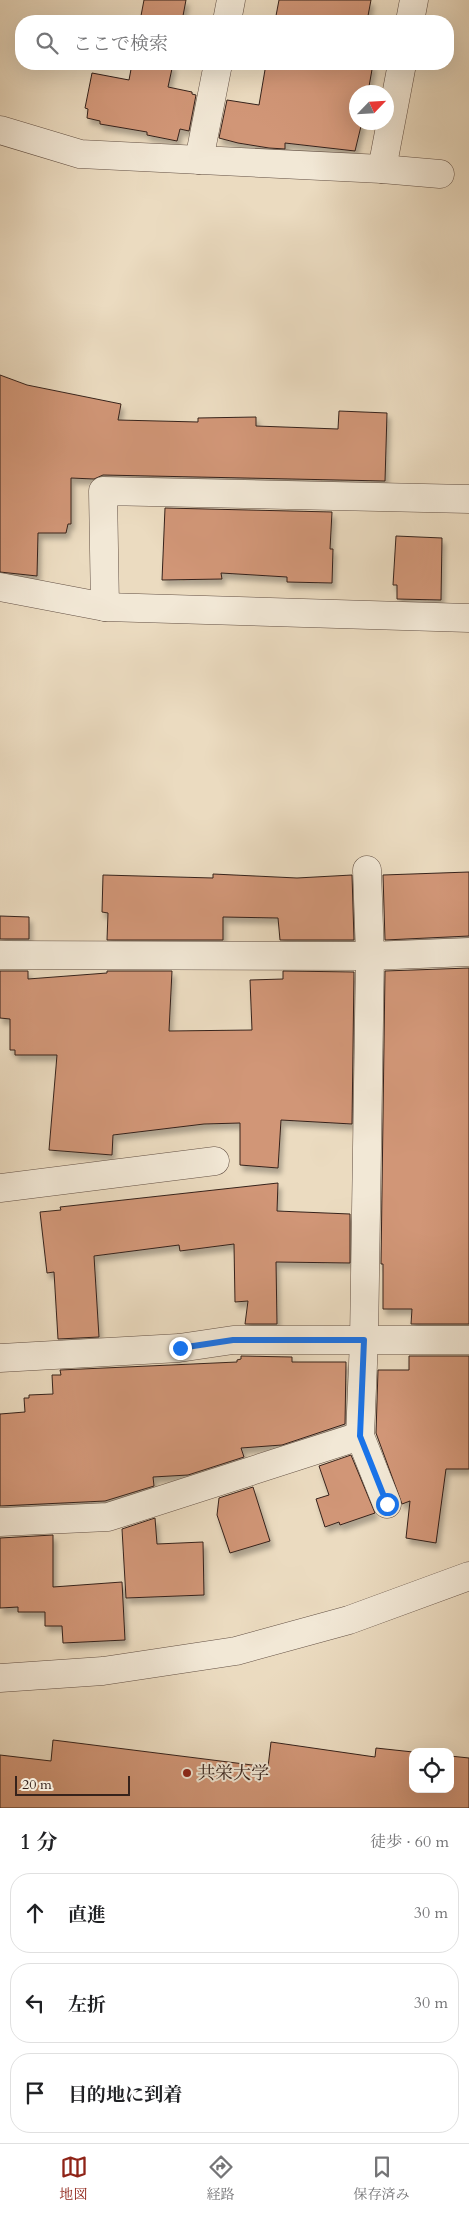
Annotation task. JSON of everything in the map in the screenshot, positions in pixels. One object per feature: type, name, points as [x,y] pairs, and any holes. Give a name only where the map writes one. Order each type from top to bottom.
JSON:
[{"type":"street","points":[[227,15],[231,0]]},
{"type":"street","points":[[411,15],[414,0]]},
{"type":"street","points":[[199,160],[217,70]]},
{"type":"street","points":[[382,169],[401,70]]},
{"type":"street","points":[[0,130],[80,154],[382,169],[440,174]]},
{"type":"street","points":[[105,607],[103,490],[469,499]]},
{"type":"street","points":[[0,586],[105,607],[469,618]]},
{"type":"street","points":[[367,870],[370,956],[364,1340],[360,1436],[387,1504]]},
{"type":"street","points":[[0,955],[370,956],[469,952]]},
{"type":"street","points":[[0,1188],[215,1161]]},
{"type":"street","points":[[0,1358],[180,1348],[233,1340],[469,1340]]},
{"type":"street","points":[[0,1522],[108,1517],[360,1436]]},
{"type":"street","points":[[0,1678],[103,1671],[236,1651],[349,1620],[469,1576]]},
{"type":"building","points":[[144,0],[186,0],[183,15],[141,15]]},
{"type":"building","points":[[279,0],[371,0],[368,15],[276,15]]},
{"type":"building","points":[[131,70],[172,70],[168,87],[192,92],[192,94],[196,95],[189,131],[180,129],[177,141],[147,135],[147,132],[100,124],[100,121],[87,118],[88,109],[85,108],[92,73],[129,80]]},
{"type":"building","points":[[265,70],[372,70],[369,85],[349,85],[349,130],[360,130],[355,151],[285,143],[285,149],[269,148],[219,138],[227,100],[259,105]]},
{"type":"building","points":[[0,375],[27,385],[121,404],[118,420],[198,422],[198,418],[256,417],[256,426],[338,429],[339,411],[387,413],[385,481],[103,475],[94,479],[71,478],[71,524],[68,524],[66,533],[38,533],[37,576],[0,572]]},
{"type":"building","points":[[165,508],[332,512],[330,549],[333,549],[332,583],[287,582],[287,577],[221,573],[222,579],[162,580]]},
{"type":"building","points":[[396,536],[442,538],[441,600],[397,599],[397,585],[393,585]]},
{"type":"building","points":[[469,872],[469,936],[385,940],[383,875]]},
{"type":"building","points":[[213,874],[297,878],[352,875],[354,940],[280,940],[278,918],[223,917],[223,940],[107,940],[108,913],[102,912],[103,875],[213,878]]},
{"type":"building","points":[[0,916],[29,917],[29,939],[0,939]]},
{"type":"building","points":[[469,968],[469,1324],[411,1324],[412,1309],[383,1309],[383,1264],[381,1264],[385,971]]},
{"type":"building","points":[[0,971],[28,971],[28,979],[107,973],[107,971],[172,971],[169,1031],[252,1030],[250,980],[283,979],[283,971],[354,972],[352,1124],[281,1120],[278,1168],[240,1165],[240,1123],[204,1124],[113,1135],[112,1155],[49,1150],[57,1055],[15,1055],[15,1050],[10,1050],[10,1019],[0,1018]]},
{"type":"building","points":[[278,1183],[277,1211],[350,1214],[350,1263],[276,1262],[277,1324],[245,1324],[248,1301],[235,1302],[234,1244],[180,1251],[179,1245],[94,1256],[99,1337],[58,1339],[54,1272],[47,1273],[40,1212],[61,1210],[60,1207]]},
{"type":"building","points":[[241,1356],[292,1357],[292,1362],[346,1362],[345,1424],[282,1445],[241,1448],[244,1457],[188,1475],[153,1477],[154,1486],[105,1501],[0,1506],[0,1414],[25,1412],[24,1398],[29,1398],[29,1395],[53,1394],[52,1375],[61,1375],[60,1370],[237,1362],[237,1360],[241,1359]]},
{"type":"building","points":[[409,1356],[469,1356],[469,1469],[446,1469],[436,1543],[406,1538],[410,1501],[402,1504],[376,1433],[378,1370],[409,1370]]},
{"type":"building","points":[[351,1455],[375,1513],[340,1525],[339,1522],[325,1527],[316,1499],[329,1495],[319,1466]]},
{"type":"building","points":[[253,1487],[270,1541],[230,1553],[217,1515],[219,1498]]},
{"type":"building","points":[[155,1518],[157,1544],[203,1542],[204,1595],[126,1598],[122,1529]]},
{"type":"building","points":[[53,1535],[53,1587],[122,1582],[125,1640],[63,1643],[62,1626],[45,1626],[45,1612],[18,1612],[18,1607],[0,1608],[0,1538]]},
{"type":"building","name":"共栄大学","points":[[53,1740],[268,1767],[271,1742],[375,1757],[376,1748],[409,1752],[409,1793],[454,1793],[454,1756],[469,1758],[469,1808],[0,1808],[0,1755],[51,1761]]},
{"type":"place","name":"共栄大学","points":[[187,1773]]},
{"type":"route","points":[[180,1348],[233,1340],[364,1340],[360,1436],[387,1504]]}]
